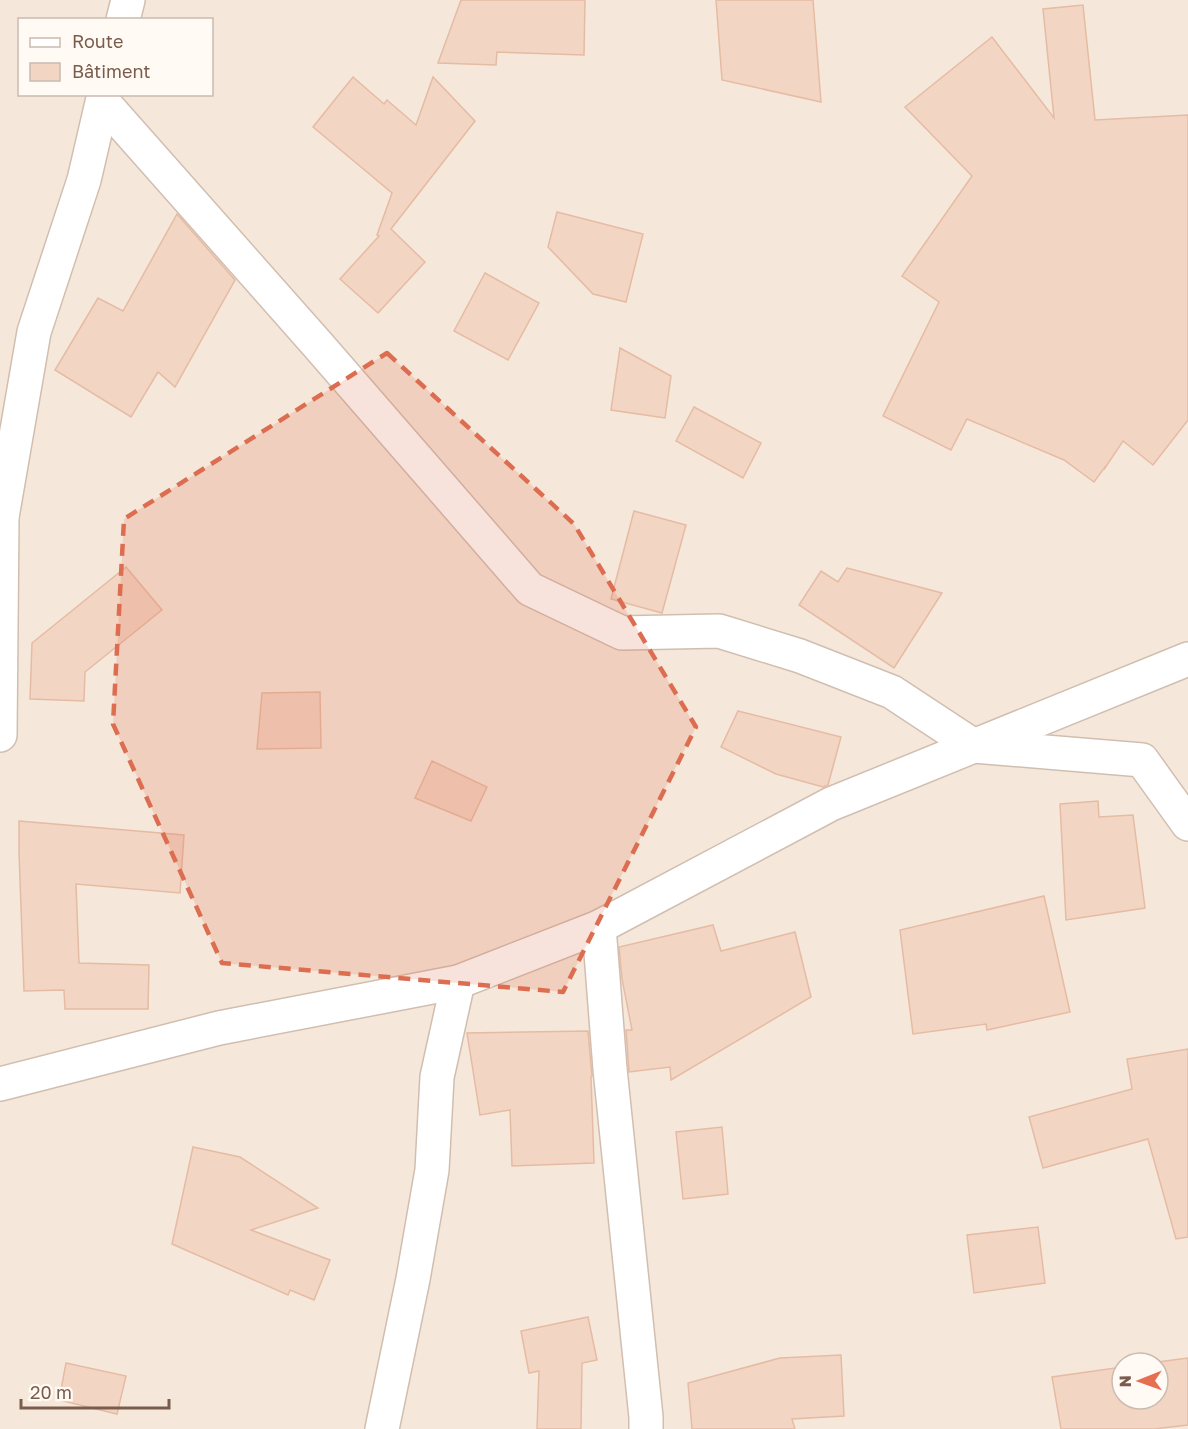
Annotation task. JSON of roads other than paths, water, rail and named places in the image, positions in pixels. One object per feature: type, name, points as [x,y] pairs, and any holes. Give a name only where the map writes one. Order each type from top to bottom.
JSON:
[{"type":"street","points":[[124,18],[128,0]]},
{"type":"street","points":[[0,735],[1,518],[34,332],[84,180],[104,98]]},
{"type":"street","points":[[104,98],[530,589],[622,633],[719,632],[800,656],[892,692],[974,746],[1142,760],[1188,824]]},
{"type":"street","points":[[0,1084],[219,1028],[458,982],[599,927],[831,804],[1188,659]]},
{"type":"street","points":[[599,927],[610,1069],[646,1429]]},
{"type":"street","points":[[382,1429],[425,1213],[432,1170],[437,1077],[458,982]]}]
